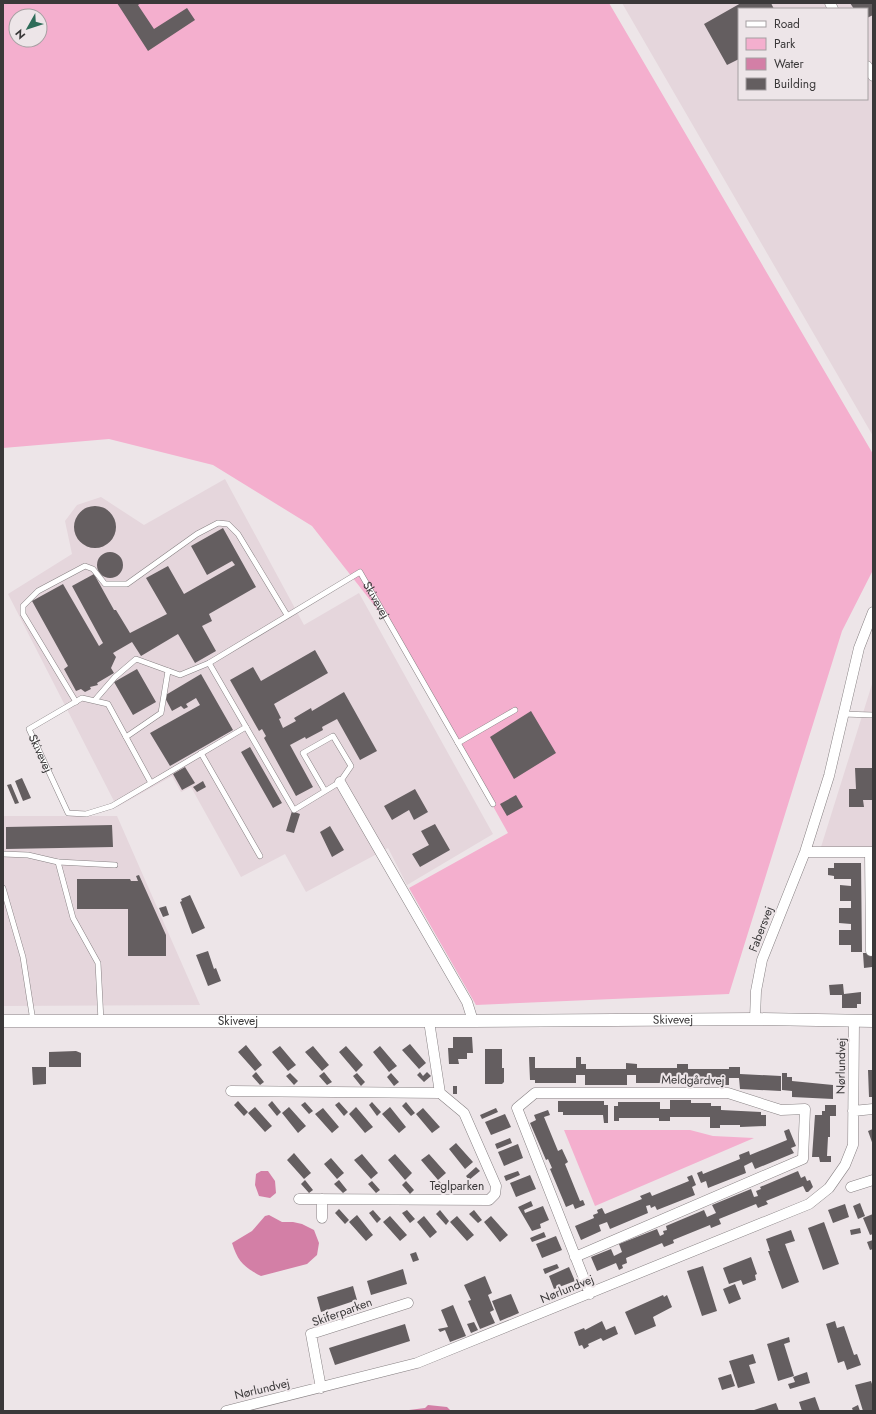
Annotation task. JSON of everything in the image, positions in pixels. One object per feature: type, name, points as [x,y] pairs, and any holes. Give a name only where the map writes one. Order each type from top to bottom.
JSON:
[{"type":"street","name":"Fabersvej","points":[[755,1019],[756,991],[762,960],[805,852],[829,776],[842,714],[859,648],[873,612]]},
{"type":"street","points":[[340,782],[467,1002],[473,1021]]},
{"type":"street","points":[[805,852],[871,852],[871,951]]},
{"type":"street","name":"Skivevej","points":[[3,1021],[473,1021],[755,1019],[873,1021]]},
{"type":"street","points":[[231,1091],[440,1093],[429,1021]]},
{"type":"street","name":"Nørlundvej","points":[[226,1411],[417,1364],[809,1204],[829,1188],[844,1165],[853,1145],[854,1021]]},
{"type":"street","name":"Teglparken","points":[[299,1199],[489,1200],[495,1194],[496,1186],[464,1113],[440,1093]]},
{"type":"street","name":"Meldgårdvej","points":[[575,1257],[803,1159],[805,1109],[781,1110],[728,1093],[535,1093],[517,1108],[575,1257],[590,1294]]},
{"type":"street","name":"Nørlundvej","points":[[853,1111],[873,1109]]},
{"type":"street","points":[[851,1187],[873,1180]]},
{"type":"street","points":[[322,1199],[322,1218]]},
{"type":"street","name":"Skiferparken","points":[[321,1388],[311,1334],[408,1303]]},
{"type":"lane","points":[[76,702],[23,614],[23,606],[38,591],[85,566],[93,569],[105,584],[126,584],[197,534],[218,524],[228,524],[238,534],[287,615]]},
{"type":"lane","name":"Skivevej","points":[[246,727],[112,806],[86,814],[68,812],[30,729],[82,698],[95,700],[115,677],[136,659],[180,675],[209,663],[360,572],[493,804]]},
{"type":"lane","points":[[209,663],[294,810],[340,782],[351,766],[333,736],[304,753],[325,791]]},
{"type":"lane","points":[[126,737],[161,713],[168,671]]},
{"type":"lane","points":[[95,700],[108,704],[151,783]]},
{"type":"lane","points":[[458,743],[515,710]]},
{"type":"lane","points":[[842,714],[873,715]]},
{"type":"lane","points":[[201,753],[260,856]]},
{"type":"lane","points":[[3,854],[28,855],[58,862],[116,865]]},
{"type":"lane","points":[[58,862],[73,918],[98,963],[101,1021]]},
{"type":"lane","points":[[3,888],[23,957],[33,1021]]},
{"type":"shaded area","points":[[622,3],[873,3],[873,436]]},
{"type":"shaded area","points":[[225,479],[304,625],[359,593],[493,834],[407,885],[388,848],[306,892],[285,854],[241,877],[191,787],[181,792],[172,776],[117,807],[8,594],[72,554],[65,521],[77,505],[101,497],[144,525]]},
{"type":"shaded area","points":[[873,681],[873,847],[821,847]]},
{"type":"shaded area","points":[[3,816],[117,816],[200,1005],[3,1006]]},
{"type":"green space","points":[[3,3],[609,3],[873,454],[873,570],[842,631],[729,994],[476,1005],[409,888],[508,833],[396,633],[312,526],[213,465],[109,439],[3,448]]},
{"type":"green space","points":[[564,1130],[690,1130],[713,1136],[754,1138],[595,1206]]},
{"type":"water","points":[[261,1171],[268,1171],[275,1181],[276,1193],[270,1198],[259,1196],[255,1185],[256,1174]]},
{"type":"water","points":[[269,1215],[282,1222],[302,1224],[314,1230],[319,1243],[317,1255],[307,1264],[261,1276],[246,1267],[239,1259],[232,1243],[252,1231],[265,1216]]},
{"type":"water","points":[[428,1405],[447,1407],[451,1411],[401,1411],[425,1408]]},
{"type":"building","points":[[117,3],[141,3],[138,5],[154,29],[187,8],[195,20],[148,51]]},
{"type":"building","points":[[741,3],[771,3],[774,8],[738,8],[738,60],[727,65],[704,24]]},
{"type":"building","points":[[850,3],[873,3],[873,15],[868,18],[868,8],[853,8]]},
{"type":"building","points":[[95,506],[110,512],[116,527],[110,542],[95,548],[80,542],[74,527],[80,512]]},
{"type":"building","points":[[223,528],[256,587],[209,614],[212,621],[202,626],[216,651],[195,663],[178,634],[141,656],[132,642],[113,653],[116,657],[111,668],[114,673],[97,683],[98,685],[90,687],[91,689],[85,692],[81,689],[76,691],[64,669],[68,666],[32,601],[63,584],[99,646],[103,643],[72,586],[94,574],[114,610],[116,610],[130,633],[167,614],[146,578],[168,566],[184,594],[235,565],[232,561],[207,575],[191,546]]},
{"type":"building","points":[[110,552],[119,556],[123,565],[119,574],[110,578],[101,574],[97,565],[101,556]]},
{"type":"building","points":[[315,650],[328,673],[274,704],[281,718],[279,719],[283,728],[296,721],[294,718],[311,708],[312,711],[344,692],[377,751],[360,760],[337,719],[322,727],[323,730],[290,745],[313,787],[296,796],[264,738],[266,736],[262,729],[259,731],[230,680],[253,667],[261,681]]},
{"type":"building","points":[[137,669],[156,702],[133,715],[114,682]]},
{"type":"building","points":[[201,674],[233,730],[170,766],[150,733],[200,705],[196,698],[186,704],[188,707],[184,709],[181,706],[172,711],[164,696]]},
{"type":"building","points":[[531,711],[556,753],[514,779],[490,737]]},
{"type":"building","points":[[250,747],[282,803],[273,808],[241,752]]},
{"type":"building","points":[[185,767],[195,783],[182,790],[173,774]]},
{"type":"building","points":[[855,768],[873,768],[873,800],[863,800],[864,807],[849,807],[849,789],[856,789]]},
{"type":"building","points":[[22,778],[31,798],[23,801],[15,781]]},
{"type":"building","points":[[203,781],[206,787],[197,792],[193,787]]},
{"type":"building","points":[[11,784],[19,803],[15,804],[7,785]]},
{"type":"building","points":[[415,789],[428,812],[414,820],[409,810],[392,820],[384,806]]},
{"type":"building","points":[[516,795],[523,807],[507,816],[500,804]]},
{"type":"building","points":[[292,811],[300,814],[294,833],[286,831]]},
{"type":"building","points":[[435,824],[450,850],[420,867],[412,854],[429,845],[421,831]]},
{"type":"building","points":[[112,825],[113,847],[6,849],[6,827]]},
{"type":"building","points":[[330,826],[344,850],[332,857],[320,832]]},
{"type":"building","points":[[834,863],[861,863],[862,952],[851,952],[851,945],[839,945],[839,930],[851,930],[851,924],[839,923],[839,908],[851,908],[851,901],[840,901],[840,885],[851,886],[851,879],[834,879],[834,876],[828,875],[828,868],[834,868]]},
{"type":"building","points":[[139,875],[166,935],[166,956],[128,956],[128,909],[77,909],[77,879],[130,879],[131,881],[138,881],[136,876]]},
{"type":"building","points":[[190,895],[205,928],[192,934],[180,902],[182,901],[181,899]]},
{"type":"building","points":[[166,906],[169,915],[163,917],[159,908]]},
{"type":"building","points":[[208,951],[214,969],[216,968],[221,981],[208,986],[196,955]]},
{"type":"building","points":[[863,953],[873,953],[872,967],[864,968]]},
{"type":"building","points":[[843,984],[844,994],[861,992],[861,1004],[857,1004],[857,1008],[842,1008],[842,995],[830,995],[829,985]]},
{"type":"building","points":[[453,1037],[472,1037],[473,1053],[467,1053],[467,1059],[458,1059],[459,1064],[449,1064],[448,1048],[453,1048]]},
{"type":"building","points":[[410,1044],[426,1063],[419,1069],[402,1050]]},
{"type":"building","points":[[246,1045],[262,1065],[255,1071],[238,1052]]},
{"type":"building","points":[[280,1046],[296,1065],[288,1071],[272,1052]]},
{"type":"building","points":[[313,1046],[329,1065],[322,1071],[305,1052]]},
{"type":"building","points":[[346,1046],[363,1065],[356,1072],[339,1052]]},
{"type":"building","points":[[380,1046],[397,1066],[389,1072],[373,1052]]},
{"type":"building","points":[[485,1049],[502,1049],[504,1082],[502,1084],[485,1084]]},
{"type":"building","points":[[76,1051],[81,1053],[81,1067],[49,1067],[49,1052]]},
{"type":"building","points":[[529,1057],[535,1057],[535,1068],[576,1068],[576,1057],[581,1057],[581,1064],[586,1064],[586,1069],[626,1069],[626,1063],[637,1064],[637,1068],[677,1068],[677,1064],[688,1064],[688,1069],[729,1069],[729,1085],[686,1085],[686,1075],[678,1075],[678,1083],[636,1083],[636,1075],[627,1075],[627,1085],[585,1085],[585,1075],[576,1075],[576,1083],[535,1083],[535,1080],[530,1080]]},
{"type":"building","points":[[32,1067],[46,1067],[46,1084],[33,1085]]},
{"type":"building","points":[[729,1067],[740,1067],[740,1074],[781,1076],[781,1091],[740,1089],[739,1078],[729,1078]]},
{"type":"building","points":[[868,1070],[873,1070],[873,1097],[869,1097]]},
{"type":"building","points":[[256,1072],[264,1082],[260,1085],[252,1076]]},
{"type":"building","points":[[324,1072],[332,1082],[327,1085],[319,1076]]},
{"type":"building","points":[[420,1072],[423,1076],[427,1072],[431,1076],[424,1082],[417,1075]]},
{"type":"building","points":[[290,1073],[298,1081],[294,1085],[286,1076]]},
{"type":"building","points":[[357,1073],[365,1082],[361,1086],[353,1076]]},
{"type":"building","points":[[391,1073],[399,1082],[394,1086],[387,1077]]},
{"type":"building","points":[[782,1073],[787,1073],[787,1077],[792,1077],[792,1081],[833,1085],[833,1099],[792,1097],[792,1091],[782,1090]]},
{"type":"building","points":[[453,1086],[457,1086],[457,1094],[453,1094]]},
{"type":"building","points":[[670,1100],[691,1100],[691,1103],[711,1103],[711,1106],[721,1106],[721,1110],[761,1112],[761,1115],[766,1115],[766,1126],[740,1127],[740,1125],[720,1125],[720,1128],[710,1128],[710,1117],[670,1117],[670,1121],[659,1121],[659,1118],[619,1118],[619,1121],[614,1121],[614,1106],[618,1106],[618,1102],[660,1102],[660,1109],[670,1109]]},
{"type":"building","points":[[238,1101],[248,1112],[244,1116],[234,1105]]},
{"type":"building","points":[[272,1101],[281,1112],[277,1116],[268,1105]]},
{"type":"building","points":[[558,1101],[604,1101],[604,1105],[608,1105],[608,1123],[604,1123],[603,1115],[563,1115],[563,1112],[558,1112]]},
{"type":"building","points":[[305,1102],[313,1111],[309,1114],[301,1105]]},
{"type":"building","points":[[339,1102],[348,1112],[344,1116],[335,1105]]},
{"type":"building","points":[[372,1102],[381,1112],[377,1116],[369,1105]]},
{"type":"building","points":[[406,1102],[415,1113],[411,1116],[402,1106]]},
{"type":"building","points":[[825,1105],[836,1105],[836,1116],[830,1116],[830,1137],[828,1137],[827,1156],[831,1156],[831,1162],[820,1162],[819,1157],[812,1157],[815,1115],[822,1115],[822,1111],[825,1111]]},
{"type":"building","points":[[255,1107],[272,1126],[265,1132],[248,1113]]},
{"type":"building","points":[[289,1107],[306,1126],[298,1133],[282,1113]]},
{"type":"building","points":[[356,1107],[373,1127],[365,1133],[349,1114]]},
{"type":"building","points":[[390,1107],[406,1127],[399,1133],[382,1114]]},
{"type":"building","points":[[323,1108],[339,1127],[332,1133],[315,1114]]},
{"type":"building","points":[[423,1108],[440,1127],[432,1133],[416,1114]]},
{"type":"building","points":[[496,1108],[498,1112],[482,1119],[480,1115]]},
{"type":"building","points":[[548,1110],[550,1115],[544,1117],[558,1151],[562,1149],[568,1162],[565,1164],[580,1201],[583,1200],[585,1205],[575,1209],[573,1204],[566,1207],[550,1169],[552,1168],[548,1159],[546,1160],[530,1123],[536,1120],[534,1115]]},
{"type":"building","points":[[505,1114],[511,1127],[491,1135],[485,1122]]},
{"type":"building","points":[[789,1129],[796,1146],[791,1148],[794,1153],[755,1169],[752,1162],[744,1166],[746,1173],[708,1188],[706,1181],[701,1183],[697,1173],[702,1171],[703,1174],[740,1159],[739,1155],[749,1151],[750,1155],[787,1140],[784,1131]]},
{"type":"building","points":[[873,1129],[873,1145],[868,1131]]},
{"type":"building","points":[[510,1138],[512,1143],[497,1149],[495,1144]]},
{"type":"building","points":[[456,1143],[473,1162],[465,1169],[449,1149]]},
{"type":"building","points":[[518,1144],[523,1158],[504,1166],[498,1152]]},
{"type":"building","points":[[294,1153],[311,1173],[304,1179],[287,1160]]},
{"type":"building","points":[[362,1154],[378,1173],[371,1179],[354,1160]]},
{"type":"building","points":[[395,1154],[412,1173],[405,1180],[388,1160]]},
{"type":"building","points":[[429,1154],[446,1173],[438,1180],[421,1160]]},
{"type":"building","points":[[331,1158],[344,1173],[337,1179],[324,1164]]},
{"type":"building","points":[[476,1167],[480,1171],[469,1180],[466,1176]]},
{"type":"building","points":[[518,1171],[520,1175],[506,1181],[504,1176]]},
{"type":"building","points":[[798,1171],[801,1178],[805,1176],[807,1181],[810,1180],[813,1187],[808,1192],[806,1192],[803,1186],[766,1201],[768,1204],[758,1208],[756,1204],[719,1219],[721,1224],[711,1228],[710,1225],[673,1240],[674,1243],[664,1247],[662,1243],[626,1258],[627,1263],[622,1265],[623,1268],[619,1270],[616,1263],[597,1271],[591,1257],[611,1249],[614,1256],[622,1252],[619,1244],[657,1229],[660,1236],[664,1234],[663,1231],[667,1230],[666,1226],[704,1210],[707,1217],[716,1213],[712,1205],[751,1189],[754,1197],[758,1196],[756,1191],[761,1189],[760,1187]]},
{"type":"building","points":[[530,1175],[536,1189],[516,1197],[510,1183]]},
{"type":"building","points":[[692,1175],[696,1185],[692,1187],[695,1195],[657,1210],[655,1206],[651,1208],[650,1205],[646,1206],[648,1213],[610,1229],[607,1222],[599,1225],[601,1231],[581,1240],[575,1226],[594,1218],[593,1215],[598,1213],[597,1210],[602,1208],[605,1214],[642,1199],[640,1196],[650,1192],[652,1196],[689,1181],[687,1177]]},
{"type":"building","points":[[305,1180],[313,1190],[309,1193],[301,1184]]},
{"type":"building","points":[[339,1180],[347,1190],[343,1193],[334,1184]]},
{"type":"building","points":[[372,1181],[380,1190],[376,1193],[368,1184]]},
{"type":"building","points":[[406,1181],[414,1190],[410,1194],[402,1185]]},
{"type":"building","points":[[439,1181],[447,1190],[443,1194],[435,1185]]},
{"type":"building","points":[[531,1201],[533,1206],[524,1210],[525,1213],[543,1206],[549,1220],[540,1224],[541,1228],[532,1231],[518,1207]]},
{"type":"building","points":[[860,1203],[865,1216],[858,1219],[853,1206]]},
{"type":"building","points":[[845,1204],[849,1217],[833,1223],[828,1210]]},
{"type":"building","points":[[339,1209],[349,1220],[345,1224],[335,1213]]},
{"type":"building","points":[[373,1210],[381,1219],[377,1223],[369,1213]]},
{"type":"building","points":[[407,1210],[415,1219],[410,1223],[402,1213]]},
{"type":"building","points":[[440,1210],[449,1221],[446,1225],[436,1214]]},
{"type":"building","points":[[474,1210],[482,1220],[478,1223],[469,1214]]},
{"type":"building","points":[[873,1214],[873,1234],[870,1235],[863,1218]]},
{"type":"building","points":[[357,1215],[373,1235],[366,1241],[349,1222]]},
{"type":"building","points":[[390,1216],[407,1235],[400,1241],[383,1222]]},
{"type":"building","points":[[424,1216],[437,1232],[430,1238],[417,1222]]},
{"type":"building","points":[[457,1216],[474,1235],[467,1241],[450,1222]]},
{"type":"building","points":[[491,1216],[508,1235],[500,1242],[484,1222]]},
{"type":"building","points":[[824,1222],[839,1264],[823,1270],[808,1228]]},
{"type":"building","points":[[860,1228],[861,1233],[851,1235],[850,1230]]},
{"type":"building","points":[[791,1230],[795,1241],[785,1244],[799,1282],[782,1289],[768,1251],[770,1251],[766,1239]]},
{"type":"building","points":[[544,1232],[546,1237],[532,1242],[530,1238]]},
{"type":"building","points":[[556,1236],[562,1250],[542,1258],[536,1244]]},
{"type":"building","points":[[873,1240],[873,1249],[870,1250],[867,1242]]},
{"type":"building","points":[[416,1252],[419,1260],[413,1262],[410,1254]]},
{"type":"building","points":[[751,1257],[757,1274],[755,1275],[756,1280],[743,1285],[741,1280],[729,1284],[723,1268]]},
{"type":"building","points":[[557,1264],[559,1268],[545,1274],[543,1269]]},
{"type":"building","points":[[703,1266],[717,1311],[702,1316],[687,1271]]},
{"type":"building","points":[[569,1267],[575,1281],[554,1289],[549,1276]]},
{"type":"building","points":[[403,1269],[407,1284],[371,1295],[367,1281]]},
{"type":"building","points":[[485,1276],[492,1293],[488,1295],[494,1310],[490,1312],[495,1323],[480,1329],[468,1301],[471,1300],[464,1285]]},
{"type":"building","points":[[735,1284],[741,1299],[729,1304],[723,1289]]},
{"type":"building","points":[[353,1286],[357,1300],[321,1312],[317,1297]]},
{"type":"building","points":[[511,1294],[519,1313],[500,1321],[492,1301]]},
{"type":"building","points":[[663,1295],[664,1297],[667,1295],[672,1307],[653,1317],[656,1326],[635,1335],[625,1312]]},
{"type":"building","points":[[453,1305],[466,1336],[450,1342],[445,1330],[440,1332],[438,1329],[448,1327],[441,1310]]},
{"type":"building","points":[[602,1321],[606,1330],[615,1326],[618,1334],[603,1341],[601,1338],[588,1344],[589,1346],[584,1349],[582,1345],[579,1346],[574,1332],[584,1328],[585,1330]]},
{"type":"building","points":[[835,1321],[837,1328],[844,1326],[854,1355],[857,1354],[861,1365],[847,1370],[844,1361],[838,1363],[826,1324]]},
{"type":"building","points":[[474,1322],[478,1330],[471,1333],[467,1324]]},
{"type":"building","points":[[405,1324],[410,1341],[335,1365],[329,1348]]},
{"type":"building","points":[[789,1337],[790,1342],[784,1344],[794,1376],[778,1381],[767,1344]]},
{"type":"building","points":[[753,1354],[756,1363],[749,1365],[755,1383],[738,1388],[729,1361]]},
{"type":"building","points":[[807,1372],[810,1383],[790,1389],[788,1384],[795,1382],[793,1377]]},
{"type":"building","points":[[731,1374],[735,1386],[722,1390],[718,1378]]},
{"type":"building","points":[[871,1381],[873,1387],[873,1411],[863,1411],[855,1385]]},
{"type":"building","points":[[815,1397],[820,1411],[802,1411],[799,1402]]},
{"type":"building","points":[[776,1403],[779,1411],[751,1411]]},
{"type":"building","points":[[858,1405],[860,1411],[853,1411],[852,1408]]}]
